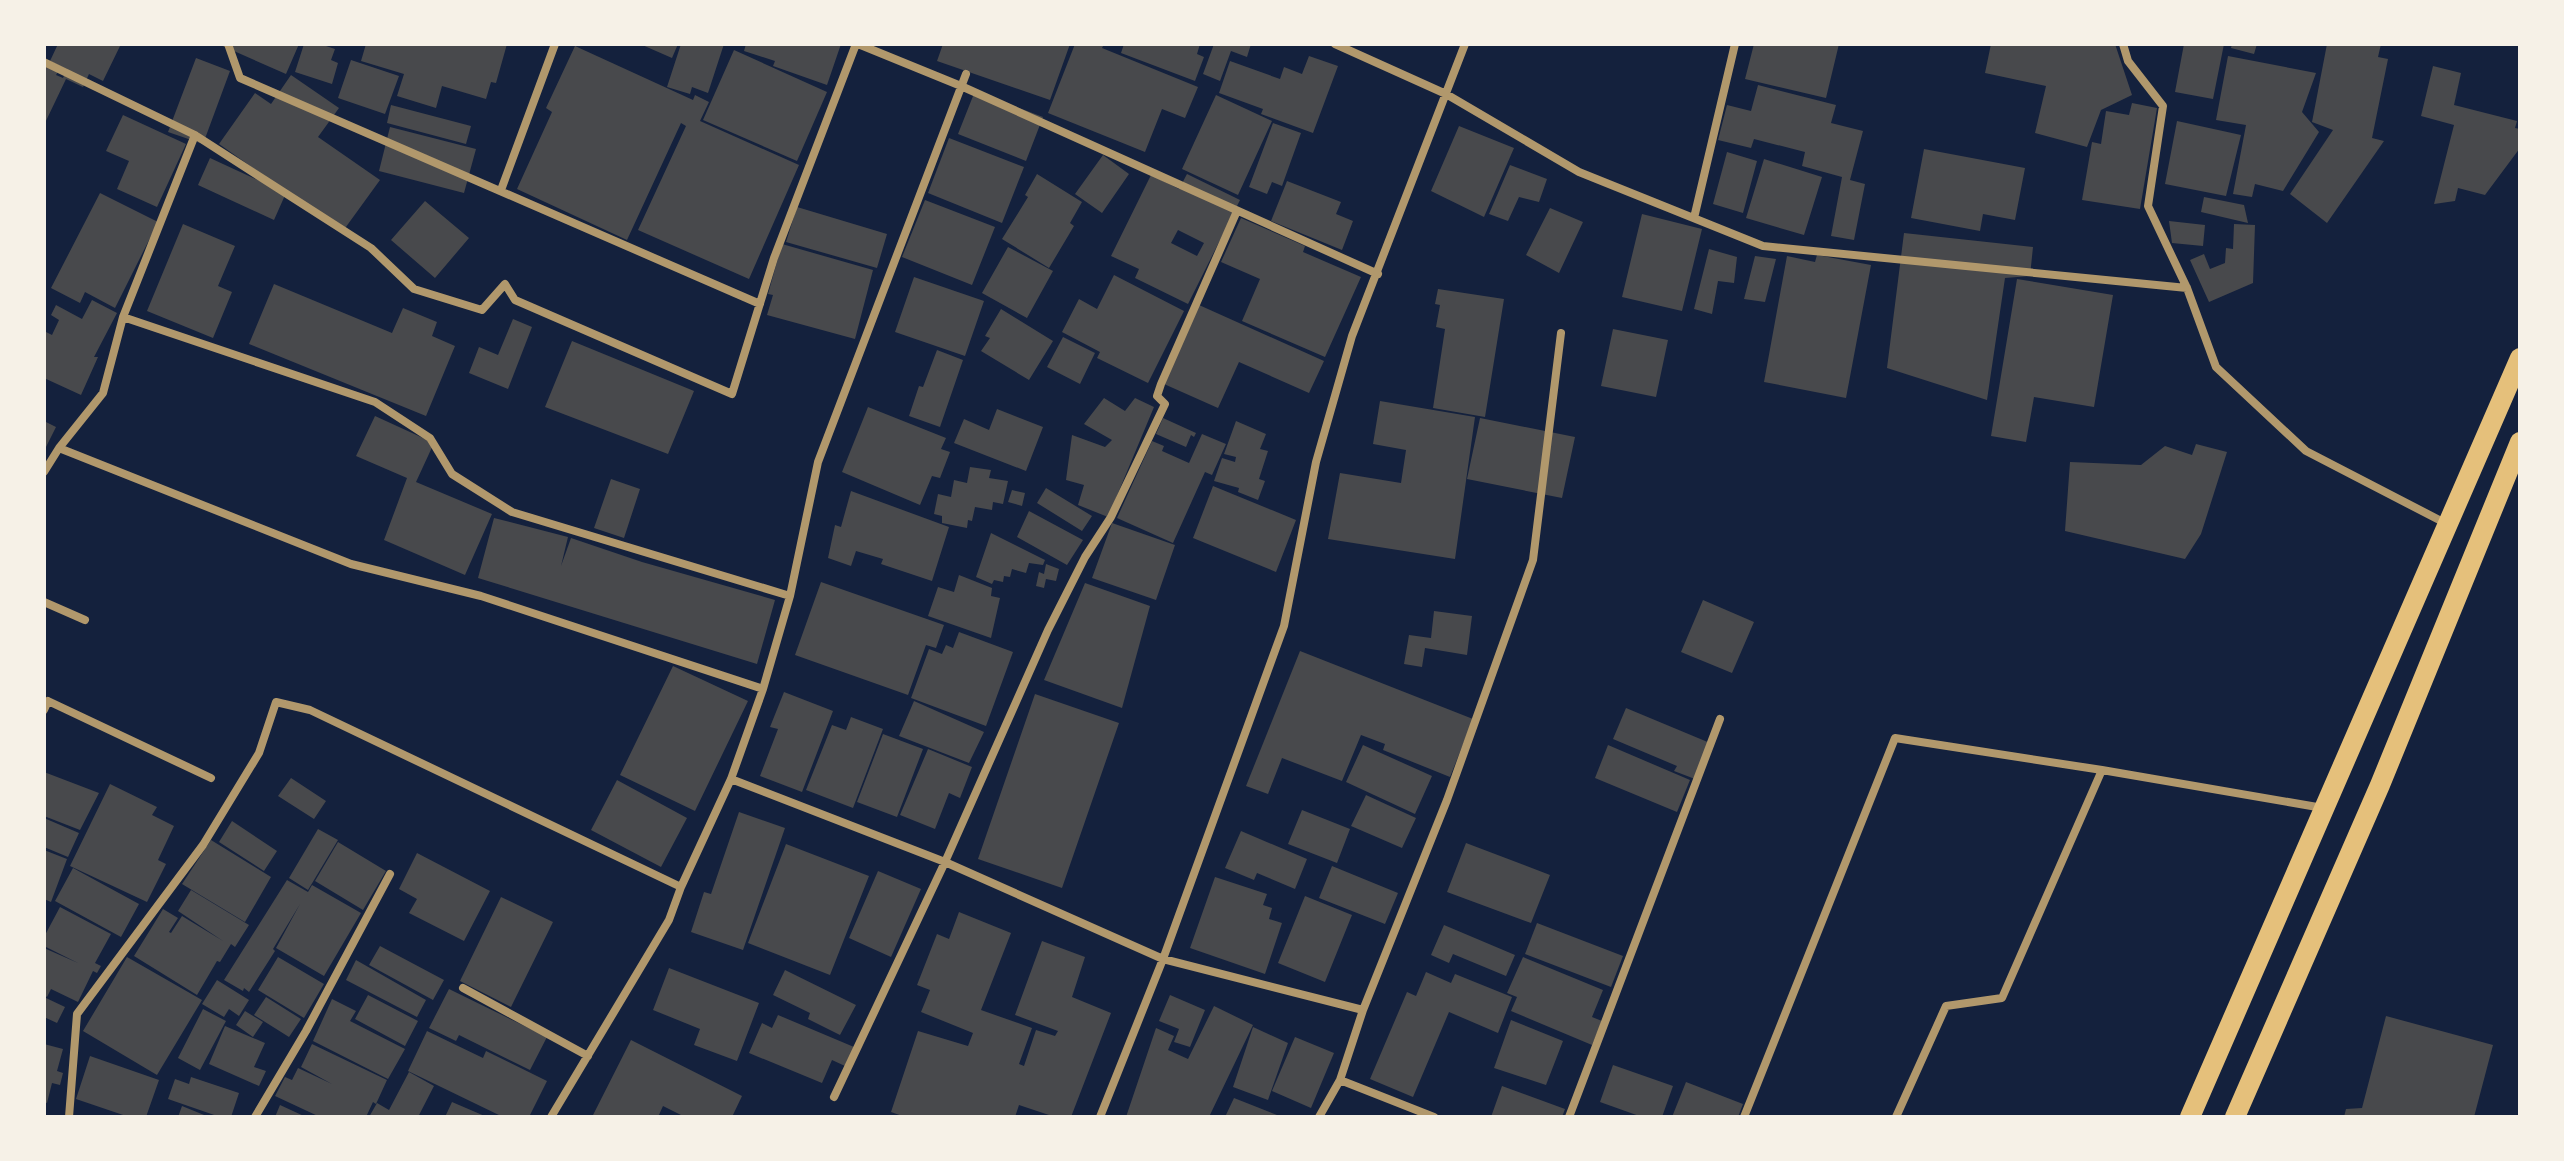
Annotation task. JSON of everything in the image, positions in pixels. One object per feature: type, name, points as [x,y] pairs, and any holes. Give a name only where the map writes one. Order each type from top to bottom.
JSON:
[{"type":"main road","points":[[2190,1117],[2520,358]]},
{"type":"main road","points":[[2235,1117],[2380,785],[2520,442]]},
{"type":"street","points":[[228,44],[240,78],[760,304]]},
{"type":"street","points":[[501,190],[555,44]]},
{"type":"street","points":[[44,62],[195,135],[371,248],[414,289],[482,310],[505,284],[515,300],[732,394],[774,258],[857,44],[961,86],[1378,274]]},
{"type":"street","points":[[1335,44],[1446,94],[1579,172],[1763,246],[2187,288]]},
{"type":"street","points":[[1100,1117],[1163,959],[1284,626],[1316,462],[1352,336],[1465,44]]},
{"type":"street","points":[[1694,218],[1735,44]]},
{"type":"street","points":[[2123,44],[2128,61],[2163,106],[2148,206],[2187,288],[2216,367],[2306,451],[2447,524]]},
{"type":"street","points":[[551,1117],[669,920],[731,779],[763,689],[790,596],[818,462],[966,74]]},
{"type":"street","points":[[44,472],[103,393],[123,317],[195,135]]},
{"type":"street","points":[[834,1097],[945,862],[1048,630],[1085,557],[1111,517],[1165,404],[1157,396],[1161,384],[1237,211]]},
{"type":"street","points":[[123,317],[375,402],[430,438],[452,474],[512,512],[790,596]]},
{"type":"street","points":[[1319,1117],[1340,1080],[1363,1010],[1447,800],[1533,560],[1561,333]]},
{"type":"street","points":[[59,448],[351,564],[481,596],[763,689]]},
{"type":"street","points":[[44,602],[85,620]]},
{"type":"street","points":[[44,710],[48,701],[211,778]]},
{"type":"street","points":[[69,1117],[77,1014],[203,845],[259,753],[276,702],[310,710],[681,887]]},
{"type":"street","points":[[1569,1117],[1720,719]]},
{"type":"street","points":[[1744,1117],[1895,738],[2324,809]]},
{"type":"street","points":[[1896,1117],[1946,1006],[2002,998],[2102,770]]},
{"type":"street","points":[[731,779],[945,862],[1163,959],[1363,1010]]},
{"type":"street","points":[[255,1117],[306,1031],[390,874]]},
{"type":"street","points":[[463,988],[588,1056]]},
{"type":"street","points":[[1340,1080],[1434,1117]]},
{"type":"building","points":[[58,44],[121,44],[103,81],[89,74],[83,87],[66,79],[44,125],[44,58],[59,70],[56,75],[63,78],[67,69],[50,61]]},
{"type":"building","points":[[218,44],[299,44],[286,74]]},
{"type":"building","points":[[304,44],[320,44],[335,49],[331,60],[338,63],[332,84],[295,72]]},
{"type":"building","points":[[366,44],[507,44],[496,83],[491,82],[486,99],[442,86],[436,108],[397,96],[404,74],[361,61]]},
{"type":"building","points":[[640,44],[678,44],[672,58]]},
{"type":"building","points":[[681,44],[724,44],[708,93],[692,87],[690,94],[667,87]]},
{"type":"building","points":[[746,44],[841,44],[827,85],[773,66],[775,61],[744,51]]},
{"type":"building","points":[[943,44],[1070,44],[1050,100],[937,61]]},
{"type":"building","points":[[1075,44],[1104,44],[1102,48],[1198,87],[1185,118],[1162,109],[1145,152],[1048,113]]},
{"type":"building","points":[[1124,44],[1200,44],[1197,54],[1204,57],[1195,81],[1121,53]]},
{"type":"building","points":[[1214,44],[1251,44],[1247,57],[1231,51],[1220,81],[1203,74]]},
{"type":"building","points":[[1754,44],[1839,44],[1826,98],[1745,79]]},
{"type":"building","points":[[1991,44],[2115,44],[2132,95],[2101,110],[2087,147],[2035,133],[2046,86],[1985,73]]},
{"type":"building","points":[[2184,44],[2224,44],[2213,99],[2175,92]]},
{"type":"building","points":[[2232,44],[2257,44],[2254,54],[2231,48]]},
{"type":"building","points":[[2327,44],[2381,44],[2378,57],[2388,59],[2372,138],[2384,141],[2327,223],[2290,194],[2333,130],[2312,122]]},
{"type":"building","points":[[575,46],[693,100],[695,95],[709,102],[700,121],[799,165],[749,279],[638,230],[686,126],[681,123],[627,240],[517,189],[552,112],[546,108]]},
{"type":"building","points":[[734,50],[827,92],[797,161],[703,120]]},
{"type":"building","points":[[1309,56],[1338,66],[1313,133],[1261,114],[1263,109],[1219,93],[1230,61],[1280,79],[1284,67],[1302,74]]},
{"type":"building","points":[[2228,56],[2316,73],[2302,112],[2319,132],[2283,191],[2255,184],[2252,197],[2233,194],[2246,125],[2216,120]]},
{"type":"building","points":[[196,58],[230,71],[203,144],[168,132]]},
{"type":"building","points":[[351,60],[399,76],[385,114],[338,98]]},
{"type":"building","points":[[2433,66],[2461,73],[2454,105],[2517,121],[2515,128],[2520,129],[2520,148],[2485,195],[2458,188],[2455,201],[2434,204],[2454,125],[2421,116]]},
{"type":"building","points":[[291,75],[339,108],[318,137],[380,180],[343,231],[219,144],[255,93],[271,104]]},
{"type":"building","points":[[1758,85],[1836,105],[1831,123],[1863,131],[1850,180],[1865,184],[1854,240],[1831,236],[1842,177],[1802,166],[1805,152],[1754,139],[1751,148],[1718,140],[1727,105],[1751,111]]},
{"type":"building","points":[[975,91],[1043,117],[1026,161],[958,134]]},
{"type":"building","points":[[1216,95],[1272,121],[1238,195],[1182,169]]},
{"type":"building","points":[[2132,103],[2157,108],[2140,209],[2082,200],[2092,142],[2101,144],[2106,111],[2129,115]]},
{"type":"building","points":[[391,105],[471,126],[466,144],[387,123]]},
{"type":"building","points":[[123,115],[186,144],[157,207],[117,189],[129,161],[106,151]]},
{"type":"building","points":[[2177,121],[2241,135],[2226,196],[2165,184]]},
{"type":"building","points":[[1273,123],[1301,133],[1282,186],[1272,182],[1267,194],[1249,187]]},
{"type":"building","points":[[1459,126],[1514,148],[1484,217],[1431,191]]},
{"type":"building","points":[[390,127],[476,149],[464,193],[379,171]]},
{"type":"building","points":[[949,138],[1024,167],[1002,223],[928,193]]},
{"type":"building","points":[[1924,149],[2025,168],[2015,220],[1983,214],[1980,231],[1911,218]]},
{"type":"building","points":[[1727,152],[1757,161],[1743,213],[1713,204]]},
{"type":"building","points":[[1103,155],[1129,174],[1102,213],[1075,194]]},
{"type":"building","points":[[210,158],[286,193],[274,220],[198,185]]},
{"type":"building","points":[[1764,159],[1822,177],[1804,235],[1746,218]]},
{"type":"building","points":[[1510,165],[1547,179],[1539,202],[1519,197],[1508,221],[1489,214]]},
{"type":"building","points":[[1037,174],[1082,202],[1070,223],[1074,226],[1049,268],[1002,239],[1028,197],[1025,195]]},
{"type":"building","points":[[1187,174],[1240,200],[1188,304],[1135,278],[1139,269],[1111,256],[1151,175],[1179,189]],"holes":[[[1178,230],[1204,243],[1197,256],[1171,243]]]},
{"type":"building","points":[[1287,181],[1341,202],[1336,214],[1353,221],[1342,250],[1271,221]]},
{"type":"building","points":[[100,193],[158,222],[115,308],[85,292],[80,303],[51,288]]},
{"type":"building","points":[[2204,197],[2244,205],[2248,223],[2201,212]]},
{"type":"building","points":[[925,200],[995,227],[972,285],[902,257]]},
{"type":"building","points":[[425,201],[469,238],[435,278],[391,240]]},
{"type":"building","points":[[797,207],[887,234],[877,268],[786,242]]},
{"type":"building","points":[[1550,208],[1583,222],[1559,273],[1526,255]]},
{"type":"building","points":[[1642,214],[1702,229],[1682,311],[1622,297]]},
{"type":"building","points":[[1241,218],[1305,246],[1303,252],[1361,277],[1325,357],[1242,321],[1260,279],[1221,262]]},
{"type":"building","points":[[2169,221],[2205,225],[2203,246],[2172,243]]},
{"type":"building","points":[[183,224],[235,246],[218,286],[232,292],[213,338],[147,311]]},
{"type":"building","points":[[2234,224],[2255,225],[2253,283],[2209,302],[2190,260],[2204,254],[2210,269],[2225,263],[2226,248],[2233,249]]},
{"type":"building","points":[[1904,233],[2033,247],[2030,276],[2005,278],[1987,400],[1887,368]]},
{"type":"building","points":[[782,244],[873,270],[855,339],[767,315],[773,295],[768,294]]},
{"type":"building","points":[[1008,247],[1053,271],[1027,318],[982,293]]},
{"type":"building","points":[[1709,249],[1737,257],[1734,283],[1718,281],[1712,314],[1694,309]]},
{"type":"building","points":[[1817,255],[1871,265],[1846,398],[1764,382],[1787,256],[1815,262]]},
{"type":"building","points":[[1755,256],[1776,259],[1765,302],[1744,299]]},
{"type":"building","points":[[1114,275],[1184,311],[1148,383],[1097,358],[1100,352],[1062,332],[1079,299],[1097,309]]},
{"type":"building","points":[[914,277],[984,301],[965,356],[895,332]]},
{"type":"building","points":[[2017,279],[2113,295],[2094,407],[2034,397],[2026,442],[1991,436]]},
{"type":"building","points":[[274,284],[392,333],[403,308],[437,322],[432,336],[455,346],[426,416],[249,344]]},
{"type":"building","points":[[1438,289],[1504,299],[1485,417],[1433,408],[1445,329],[1436,327],[1440,305],[1435,304]]},
{"type":"building","points":[[92,300],[117,313],[94,357],[98,357],[81,395],[44,378],[44,331],[52,335],[59,320],[51,315],[56,305],[82,319]]},
{"type":"building","points":[[1199,305],[1324,361],[1309,393],[1239,362],[1218,408],[1164,384]]},
{"type":"building","points":[[1001,309],[1053,341],[1029,380],[981,351],[990,338],[985,336]]},
{"type":"building","points":[[513,319],[532,327],[508,389],[469,373],[479,347],[498,355]]},
{"type":"building","points":[[1613,329],[1668,340],[1656,397],[1601,386]]},
{"type":"building","points":[[1063,337],[1095,353],[1080,384],[1047,367]]},
{"type":"building","points":[[572,341],[694,391],[668,454],[545,407]]},
{"type":"building","points":[[937,350],[963,360],[940,427],[909,416],[919,386],[923,387]]},
{"type":"building","points":[[1104,398],[1125,411],[1135,398],[1154,407],[1108,517],[1078,505],[1084,485],[1066,480],[1072,435],[1105,447],[1112,440],[1084,424]]},
{"type":"building","points":[[1380,401],[1475,417],[1455,559],[1328,539],[1340,473],[1401,483],[1406,450],[1373,444]]},
{"type":"building","points":[[868,407],[946,438],[941,449],[950,452],[940,478],[932,476],[920,505],[842,472]]},
{"type":"building","points":[[997,409],[1043,427],[1026,471],[954,443],[964,419],[989,430]]},
{"type":"building","points":[[375,416],[434,443],[416,482],[492,514],[465,575],[384,540],[407,478],[356,456]]},
{"type":"building","points":[[1163,418],[1196,433],[1194,437],[1191,435],[1186,447],[1156,434]]},
{"type":"building","points":[[1480,418],[1575,437],[1562,498],[1467,479]]},
{"type":"building","points":[[44,421],[56,427],[44,451]]},
{"type":"building","points":[[1236,421],[1266,434],[1260,449],[1268,451],[1259,479],[1265,481],[1258,500],[1238,492],[1239,488],[1214,481],[1222,458],[1235,462],[1236,457],[1224,454]]},
{"type":"building","points":[[1202,434],[1226,444],[1212,475],[1205,472],[1173,543],[1117,518],[1152,441],[1164,446],[1162,451],[1189,463]]},
{"type":"building","points":[[2196,444],[2227,452],[2201,534],[2185,559],[2065,531],[2070,462],[2141,465],[2165,446],[2192,455]]},
{"type":"building","points":[[970,467],[991,470],[989,478],[1008,481],[1003,504],[993,502],[992,510],[975,507],[967,528],[942,523],[942,516],[934,514],[938,494],[951,497],[954,480],[967,483]]},
{"type":"building","points":[[611,479],[640,489],[624,538],[594,528]]},
{"type":"building","points":[[1213,486],[1296,520],[1276,572],[1193,538]]},
{"type":"building","points":[[1046,488],[1092,516],[1082,531],[1037,503]]},
{"type":"building","points":[[1012,490],[1025,493],[1022,506],[1008,502]]},
{"type":"building","points":[[851,491],[949,527],[932,581],[881,564],[883,559],[856,551],[851,566],[828,558],[835,525],[841,527]]},
{"type":"building","points":[[1029,511],[1083,540],[1067,565],[1017,537]]},
{"type":"building","points":[[494,518],[568,537],[561,566],[571,538],[775,600],[757,664],[478,578]]},
{"type":"building","points":[[1112,523],[1175,545],[1156,600],[1092,578]]},
{"type":"building","points":[[991,533],[1045,560],[1043,565],[1029,563],[1026,573],[1012,569],[1010,577],[1004,576],[1003,582],[994,580],[992,584],[976,577]]},
{"type":"building","points":[[1046,564],[1059,569],[1056,581],[1046,579],[1044,588],[1036,586],[1039,572],[1044,574]]},
{"type":"building","points":[[959,575],[992,588],[991,596],[1000,598],[991,638],[928,616],[938,587],[954,592]]},
{"type":"building","points":[[821,582],[944,625],[936,648],[926,645],[908,695],[795,655]]},
{"type":"building","points":[[1085,583],[1150,606],[1122,708],[1044,680]]},
{"type":"building","points":[[1703,600],[1754,622],[1732,673],[1681,652]]},
{"type":"building","points":[[1434,611],[1472,616],[1467,655],[1425,648],[1422,667],[1404,664],[1409,635],[1431,638]]},
{"type":"building","points":[[959,632],[1013,652],[986,726],[911,698],[929,649],[942,654],[946,645],[953,648]]},
{"type":"building","points":[[1300,651],[1473,719],[1450,777],[1383,750],[1385,744],[1361,735],[1342,781],[1282,758],[1268,794],[1246,786]]},
{"type":"building","points":[[673,666],[748,701],[695,811],[620,775]]},
{"type":"building","points":[[784,692],[833,711],[802,792],[760,776],[778,729],[770,727]]},
{"type":"building","points":[[1035,694],[1119,723],[1062,888],[978,859]]},
{"type":"building","points":[[914,701],[984,732],[969,763],[899,736]]},
{"type":"building","points":[[1626,708],[1710,743],[1695,779],[1674,771],[1677,766],[1613,739]]},
{"type":"building","points":[[851,717],[883,729],[853,808],[806,790],[832,725],[846,730]]},
{"type":"building","points":[[883,734],[923,749],[897,817],[857,802]]},
{"type":"building","points":[[1363,745],[1432,776],[1415,814],[1346,782]]},
{"type":"building","points":[[1608,745],[1690,780],[1677,812],[1595,778]]},
{"type":"building","points":[[928,749],[972,767],[960,798],[949,793],[935,829],[900,815]]},
{"type":"building","points":[[44,772],[99,793],[80,830],[44,816]]},
{"type":"building","points":[[291,778],[326,801],[314,819],[278,796]]},
{"type":"building","points":[[617,780],[687,818],[661,867],[591,830]]},
{"type":"building","points":[[110,784],[157,807],[152,815],[174,826],[158,860],[166,864],[147,902],[70,866]]},
{"type":"building","points":[[1366,795],[1416,818],[1402,848],[1351,826]]},
{"type":"building","points":[[1302,810],[1350,829],[1337,863],[1288,844]]},
{"type":"building","points":[[739,812],[785,828],[743,950],[691,932],[704,892],[711,894]]},
{"type":"building","points":[[44,818],[79,833],[68,857],[44,847]]},
{"type":"building","points":[[232,821],[277,851],[264,871],[219,842]]},
{"type":"building","points":[[318,829],[338,840],[308,890],[289,878]]},
{"type":"building","points":[[1241,831],[1307,859],[1295,889],[1257,873],[1254,880],[1225,868]]},
{"type":"building","points":[[211,840],[271,877],[245,922],[182,884]]},
{"type":"building","points":[[338,842],[386,871],[363,910],[315,881]]},
{"type":"building","points":[[1466,843],[1550,875],[1531,923],[1447,892]]},
{"type":"building","points":[[786,844],[869,876],[830,975],[748,943]]},
{"type":"building","points":[[44,850],[67,859],[51,902],[44,899]]},
{"type":"building","points":[[417,853],[490,891],[464,941],[409,913],[417,899],[399,889]]},
{"type":"building","points":[[1332,866],[1398,893],[1385,924],[1319,898]]},
{"type":"building","points":[[73,868],[139,904],[121,937],[55,901]]},
{"type":"building","points":[[878,871],[921,889],[891,957],[849,938]]},
{"type":"building","points":[[1215,877],[1267,894],[1263,905],[1272,908],[1269,919],[1282,923],[1265,974],[1190,948]]},
{"type":"building","points":[[287,880],[308,892],[312,885],[361,913],[324,976],[276,948],[300,904],[249,992],[244,988],[243,991],[224,980]]},
{"type":"building","points":[[191,890],[249,925],[235,947],[231,944],[220,962],[217,961],[197,995],[134,956],[163,909],[178,918],[169,932],[182,916],[223,941],[178,911]]},
{"type":"building","points":[[1305,896],[1352,915],[1325,982],[1278,963]]},
{"type":"building","points":[[501,897],[553,922],[511,1007],[460,981]]},
{"type":"building","points":[[60,907],[111,934],[95,963],[101,966],[97,973],[93,971],[78,1002],[51,989],[47,997],[44,995],[44,948],[78,963],[44,946],[44,937]]},
{"type":"building","points":[[959,912],[1011,933],[981,1010],[1032,1028],[1019,1064],[1024,1066],[1036,1030],[1055,1036],[1058,1031],[1015,1015],[1042,941],[1085,957],[1072,997],[1111,1013],[1071,1117],[1055,1117],[1019,1105],[1015,1117],[905,1117],[891,1112],[918,1031],[968,1046],[973,1033],[921,1012],[930,990],[917,985],[937,934],[949,939]]},
{"type":"building","points":[[1537,923],[1623,956],[1611,987],[1525,954]]},
{"type":"building","points":[[1444,925],[1515,955],[1506,976],[1453,954],[1449,963],[1431,955]]},
{"type":"building","points":[[380,946],[444,980],[433,1000],[369,965]]},
{"type":"building","points":[[127,957],[202,1000],[157,1075],[83,1031]]},
{"type":"building","points":[[278,957],[324,984],[304,1018],[258,990]]},
{"type":"building","points":[[1523,957],[1603,990],[1592,1017],[1602,1021],[1592,1045],[1511,1011],[1517,997],[1507,993]]},
{"type":"building","points":[[356,960],[426,1000],[417,1017],[346,980]]},
{"type":"building","points":[[669,968],[759,1003],[737,1061],[694,1045],[700,1029],[653,1010]]},
{"type":"building","points":[[785,970],[856,1005],[840,1035],[808,1019],[810,1013],[773,995]]},
{"type":"building","points":[[1426,972],[1451,983],[1455,974],[1512,997],[1498,1033],[1449,1012],[1413,1097],[1370,1079],[1407,992],[1416,996]]},
{"type":"building","points":[[217,980],[249,1000],[239,1016],[229,1009],[224,1017],[202,1004]]},
{"type":"building","points":[[449,989],[547,1037],[530,1070],[459,1035],[456,1041],[429,1028]]},
{"type":"building","points":[[368,995],[418,1021],[405,1046],[355,1019]]},
{"type":"building","points":[[1170,995],[1205,1010],[1190,1047],[1174,1042],[1179,1029],[1159,1021]]},
{"type":"building","points":[[266,997],[301,1019],[289,1037],[254,1015]]},
{"type":"building","points":[[46,998],[65,1007],[57,1023],[44,1017]]},
{"type":"building","points":[[332,999],[356,1011],[350,1021],[405,1049],[388,1079],[313,1041]]},
{"type":"building","points":[[1214,1006],[1253,1025],[1209,1117],[1126,1117],[1156,1028],[1174,1036],[1168,1050],[1188,1059]]},
{"type":"building","points":[[203,1009],[226,1021],[200,1070],[178,1058]]},
{"type":"building","points":[[245,1011],[263,1022],[253,1037],[236,1025]]},
{"type":"building","points":[[778,1015],[854,1047],[845,1066],[832,1060],[822,1083],[749,1053],[762,1023],[772,1028]]},
{"type":"building","points":[[2386,1016],[2493,1045],[2474,1117],[2344,1117],[2346,1109],[2362,1108]]},
{"type":"building","points":[[1511,1020],[1563,1041],[1546,1085],[1494,1068]]},
{"type":"building","points":[[225,1026],[265,1043],[254,1067],[266,1071],[259,1086],[209,1064]]},
{"type":"building","points":[[1253,1027],[1288,1043],[1268,1100],[1233,1087]]},
{"type":"building","points":[[427,1031],[483,1058],[486,1051],[547,1081],[529,1117],[503,1117],[408,1071]]},
{"type":"building","points":[[1295,1037],[1334,1053],[1311,1108],[1272,1091]]},
{"type":"building","points":[[631,1040],[742,1096],[732,1117],[685,1117],[663,1106],[658,1117],[592,1117]]},
{"type":"building","points":[[44,1044],[63,1049],[57,1071],[63,1073],[60,1085],[52,1083],[47,1103],[44,1102]]},
{"type":"building","points":[[312,1044],[387,1080],[366,1117],[320,1117],[275,1096],[285,1077],[292,1080],[298,1068],[332,1084],[301,1067]]},
{"type":"building","points":[[90,1056],[159,1080],[146,1117],[129,1117],[76,1099]]},
{"type":"building","points":[[1613,1065],[1673,1086],[1662,1117],[1642,1117],[1600,1102]]},
{"type":"building","points":[[409,1072],[434,1086],[418,1117],[369,1117],[377,1103],[389,1110]]},
{"type":"building","points":[[191,1077],[239,1093],[231,1117],[220,1117],[168,1099],[175,1079],[189,1084]]},
{"type":"building","points":[[1686,1082],[1743,1104],[1738,1117],[1672,1117]]},
{"type":"building","points":[[1502,1086],[1565,1109],[1562,1117],[1491,1117]]},
{"type":"building","points":[[1234,1098],[1282,1117],[1225,1117]]},
{"type":"building","points":[[452,1102],[487,1117],[445,1117]]},
{"type":"building","points":[[280,1105],[306,1117],[275,1117]]},
{"type":"building","points":[[182,1106],[209,1117],[178,1117]]}]
